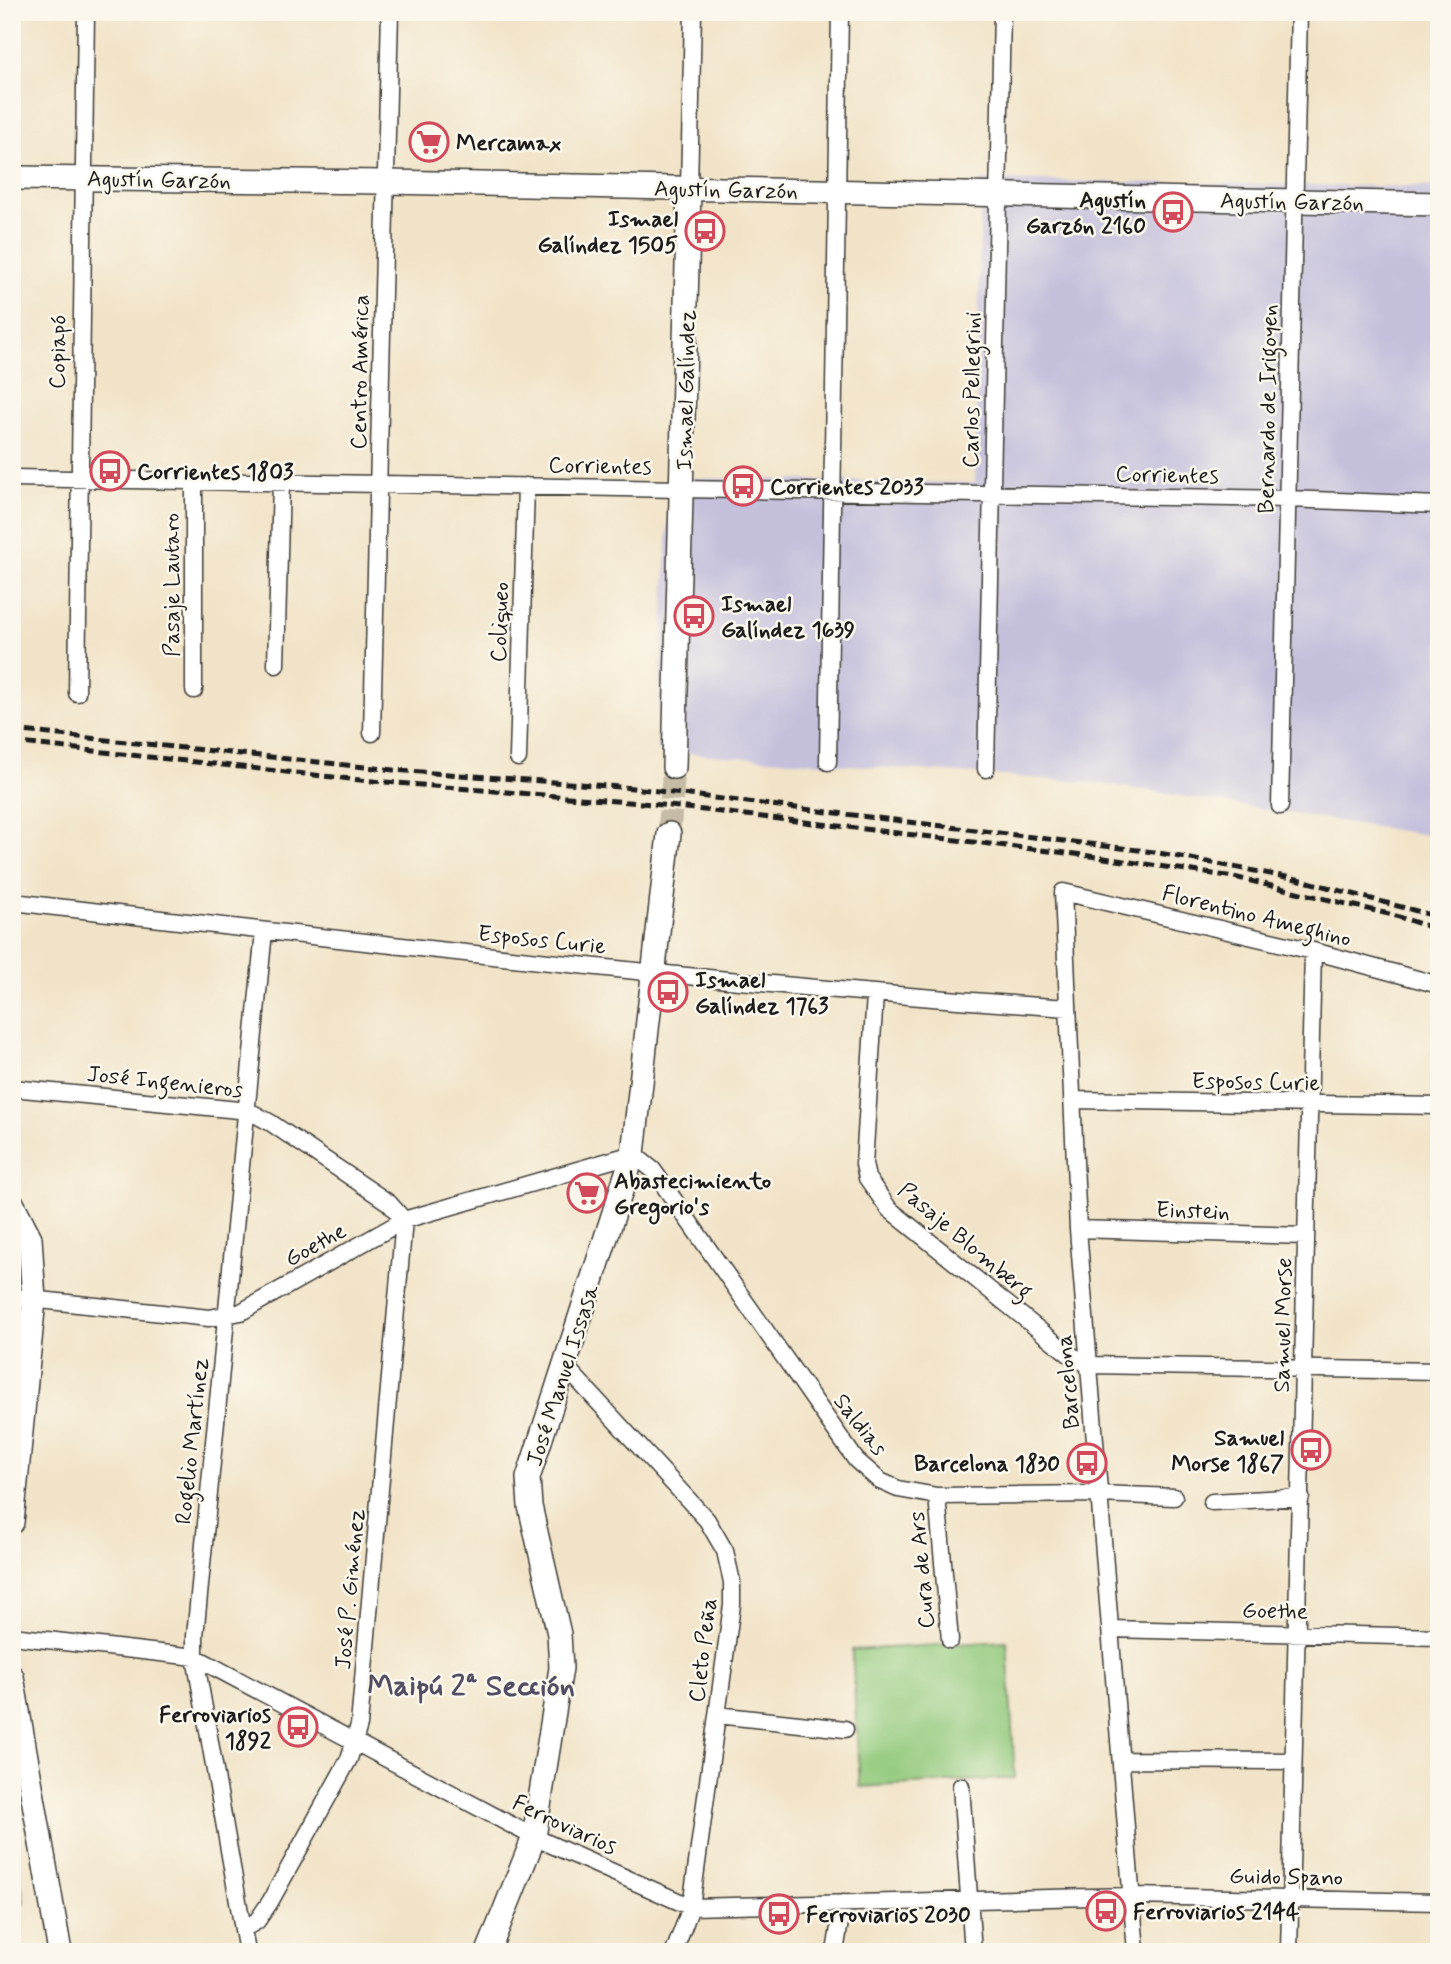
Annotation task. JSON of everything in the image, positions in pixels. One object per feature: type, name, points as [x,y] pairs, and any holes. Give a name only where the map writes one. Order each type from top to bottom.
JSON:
[{"type":"main road","name":"Agustín Garzón","points":[[12,178],[386,182],[1439,204]]},
{"type":"main road","name":"Ismael Galíndez","points":[[674,767],[689,188]]},
{"type":"main road","name":"José Manuel Issasa","points":[[488,1952],[534,1837],[556,1708],[562,1650],[527,1491],[528,1478],[633,1154],[668,834]]},
{"type":"main road","points":[[12,1203],[30,1238],[23,1299],[12,1521]]},
{"type":"main road","points":[[12,1677],[60,1952]]},
{"type":"street","name":"Copiapó","points":[[77,693],[86,12]]},
{"type":"street","name":"Centro América","points":[[372,733],[390,12]]},
{"type":"street","name":"Ismael Galíndez","points":[[689,188],[693,12]]},
{"type":"street","points":[[828,762],[840,12]]},
{"type":"street","name":"Carlos Pellegrini","points":[[986,769],[1002,12]]},
{"type":"street","name":"Bernardo de Irigoyen","points":[[1280,806],[1299,12]]},
{"type":"street","name":"Corrientes","points":[[12,478],[1288,499],[1439,505]]},
{"type":"street","name":"Pasaje Lautaro","points":[[194,481],[194,690]]},
{"type":"street","points":[[276,666],[281,482]]},
{"type":"street","name":"Coliqueo","points":[[518,758],[526,486]]},
{"type":"street","name":"Florentino Ameghino","points":[[1063,892],[1313,951],[1439,985]]},
{"type":"street","name":"Barcelona","points":[[1063,892],[1078,1229],[1136,1952]]},
{"type":"street","name":"Esposos Curie","points":[[12,902],[654,974],[875,995],[1068,1008]]},
{"type":"street","name":"Rogelio Martínez","points":[[247,1952],[195,1657],[264,931]]},
{"type":"street","name":"Samuel Morse","points":[[1289,1952],[1313,951]]},
{"type":"street","name":"Pasaje Blomberg","points":[[875,995],[864,1147],[867,1178],[889,1209],[1069,1354],[1089,1365]]},
{"type":"street","name":"José Ingenieros","points":[[12,1088],[249,1111],[271,1123],[388,1203],[404,1220]]},
{"type":"street","name":"Esposos Curie","points":[[1072,1100],[1439,1106]]},
{"type":"street","name":"Goethe","points":[[23,1299],[209,1318],[227,1317],[404,1220],[633,1154]]},
{"type":"street","name":"Saldias","points":[[633,1154],[653,1170],[856,1460],[880,1481],[898,1489],[937,1496],[1099,1494],[1174,1497]]},
{"type":"street","name":"José P. Giménez","points":[[243,1929],[257,1921],[270,1902],[355,1744],[404,1220]]},
{"type":"street","name":"Einstein","points":[[1078,1229],[1306,1236]]},
{"type":"street","points":[[1089,1365],[1439,1371]]},
{"type":"street","name":"Cleto Peña","points":[[566,1367],[707,1520],[725,1551],[732,1582],[732,1605],[691,1907],[674,1952]]},
{"type":"street","name":"Cura de Ars","points":[[937,1496],[950,1640]]},
{"type":"street","points":[[1212,1502],[1301,1497]]},
{"type":"street","name":"Goethe","points":[[1110,1629],[1439,1637]]},
{"type":"street","name":"Ferroviarios","points":[[12,1636],[195,1657],[534,1837],[691,1907],[1132,1896]]},
{"type":"street","points":[[717,1715],[845,1729]]},
{"type":"street","points":[[1121,1759],[1293,1761]]},
{"type":"street","points":[[961,1786],[973,1952]]},
{"type":"street","name":"Guido Spano","points":[[1132,1896],[1439,1902]]},
{"type":"street","points":[[835,1952],[844,1903]]},
{"type":"shaded area","points":[[981,180],[1439,187],[1439,837],[1098,783],[657,751],[670,478],[975,483]]},
{"type":"green space","points":[[1007,1641],[1015,1778],[860,1787],[852,1650]]},
{"type":"green space","points":[[12,1836],[24,1902],[12,1904]]},
{"type":"tunnel","points":[[669,834],[674,767]]},
{"type":"railway","points":[[12,730],[394,770],[633,788],[1154,852],[1297,879],[1439,917]]},
{"type":"railway","points":[[12,742],[360,780],[653,804],[1083,855],[1234,877],[1393,915],[1439,930]]},
{"type":"place","name":"Mercamax","points":[[429,142]]},
{"type":"place","name":"Agustín Garzón 2160","points":[[1173,212]]},
{"type":"place","name":"Ismael Galíndez 1505","points":[[705,231]]},
{"type":"place","name":"Corrientes 1803","points":[[110,471]]},
{"type":"place","name":"Corrientes 2033","points":[[743,486]]},
{"type":"place","name":"Ismael Galíndez 1639","points":[[694,616]]},
{"type":"place","name":"Ismael Galíndez 1763","points":[[668,992]]},
{"type":"place","name":"Abastecimiento Gregorio's","points":[[587,1193]]},
{"type":"place","name":"Samuel Morse 1867","points":[[1311,1450]]},
{"type":"place","name":"Barcelona 1830","points":[[1087,1463]]},
{"type":"place","name":"Ferroviarios 1892","points":[[298,1727]]},
{"type":"place","name":"Ferroviarios 2144","points":[[1106,1911]]},
{"type":"place","name":"Ferroviarios 2030","points":[[779,1914]]},
{"type":"district","name":"Maipú 2ª Sección","points":[[471,1685]]}]
